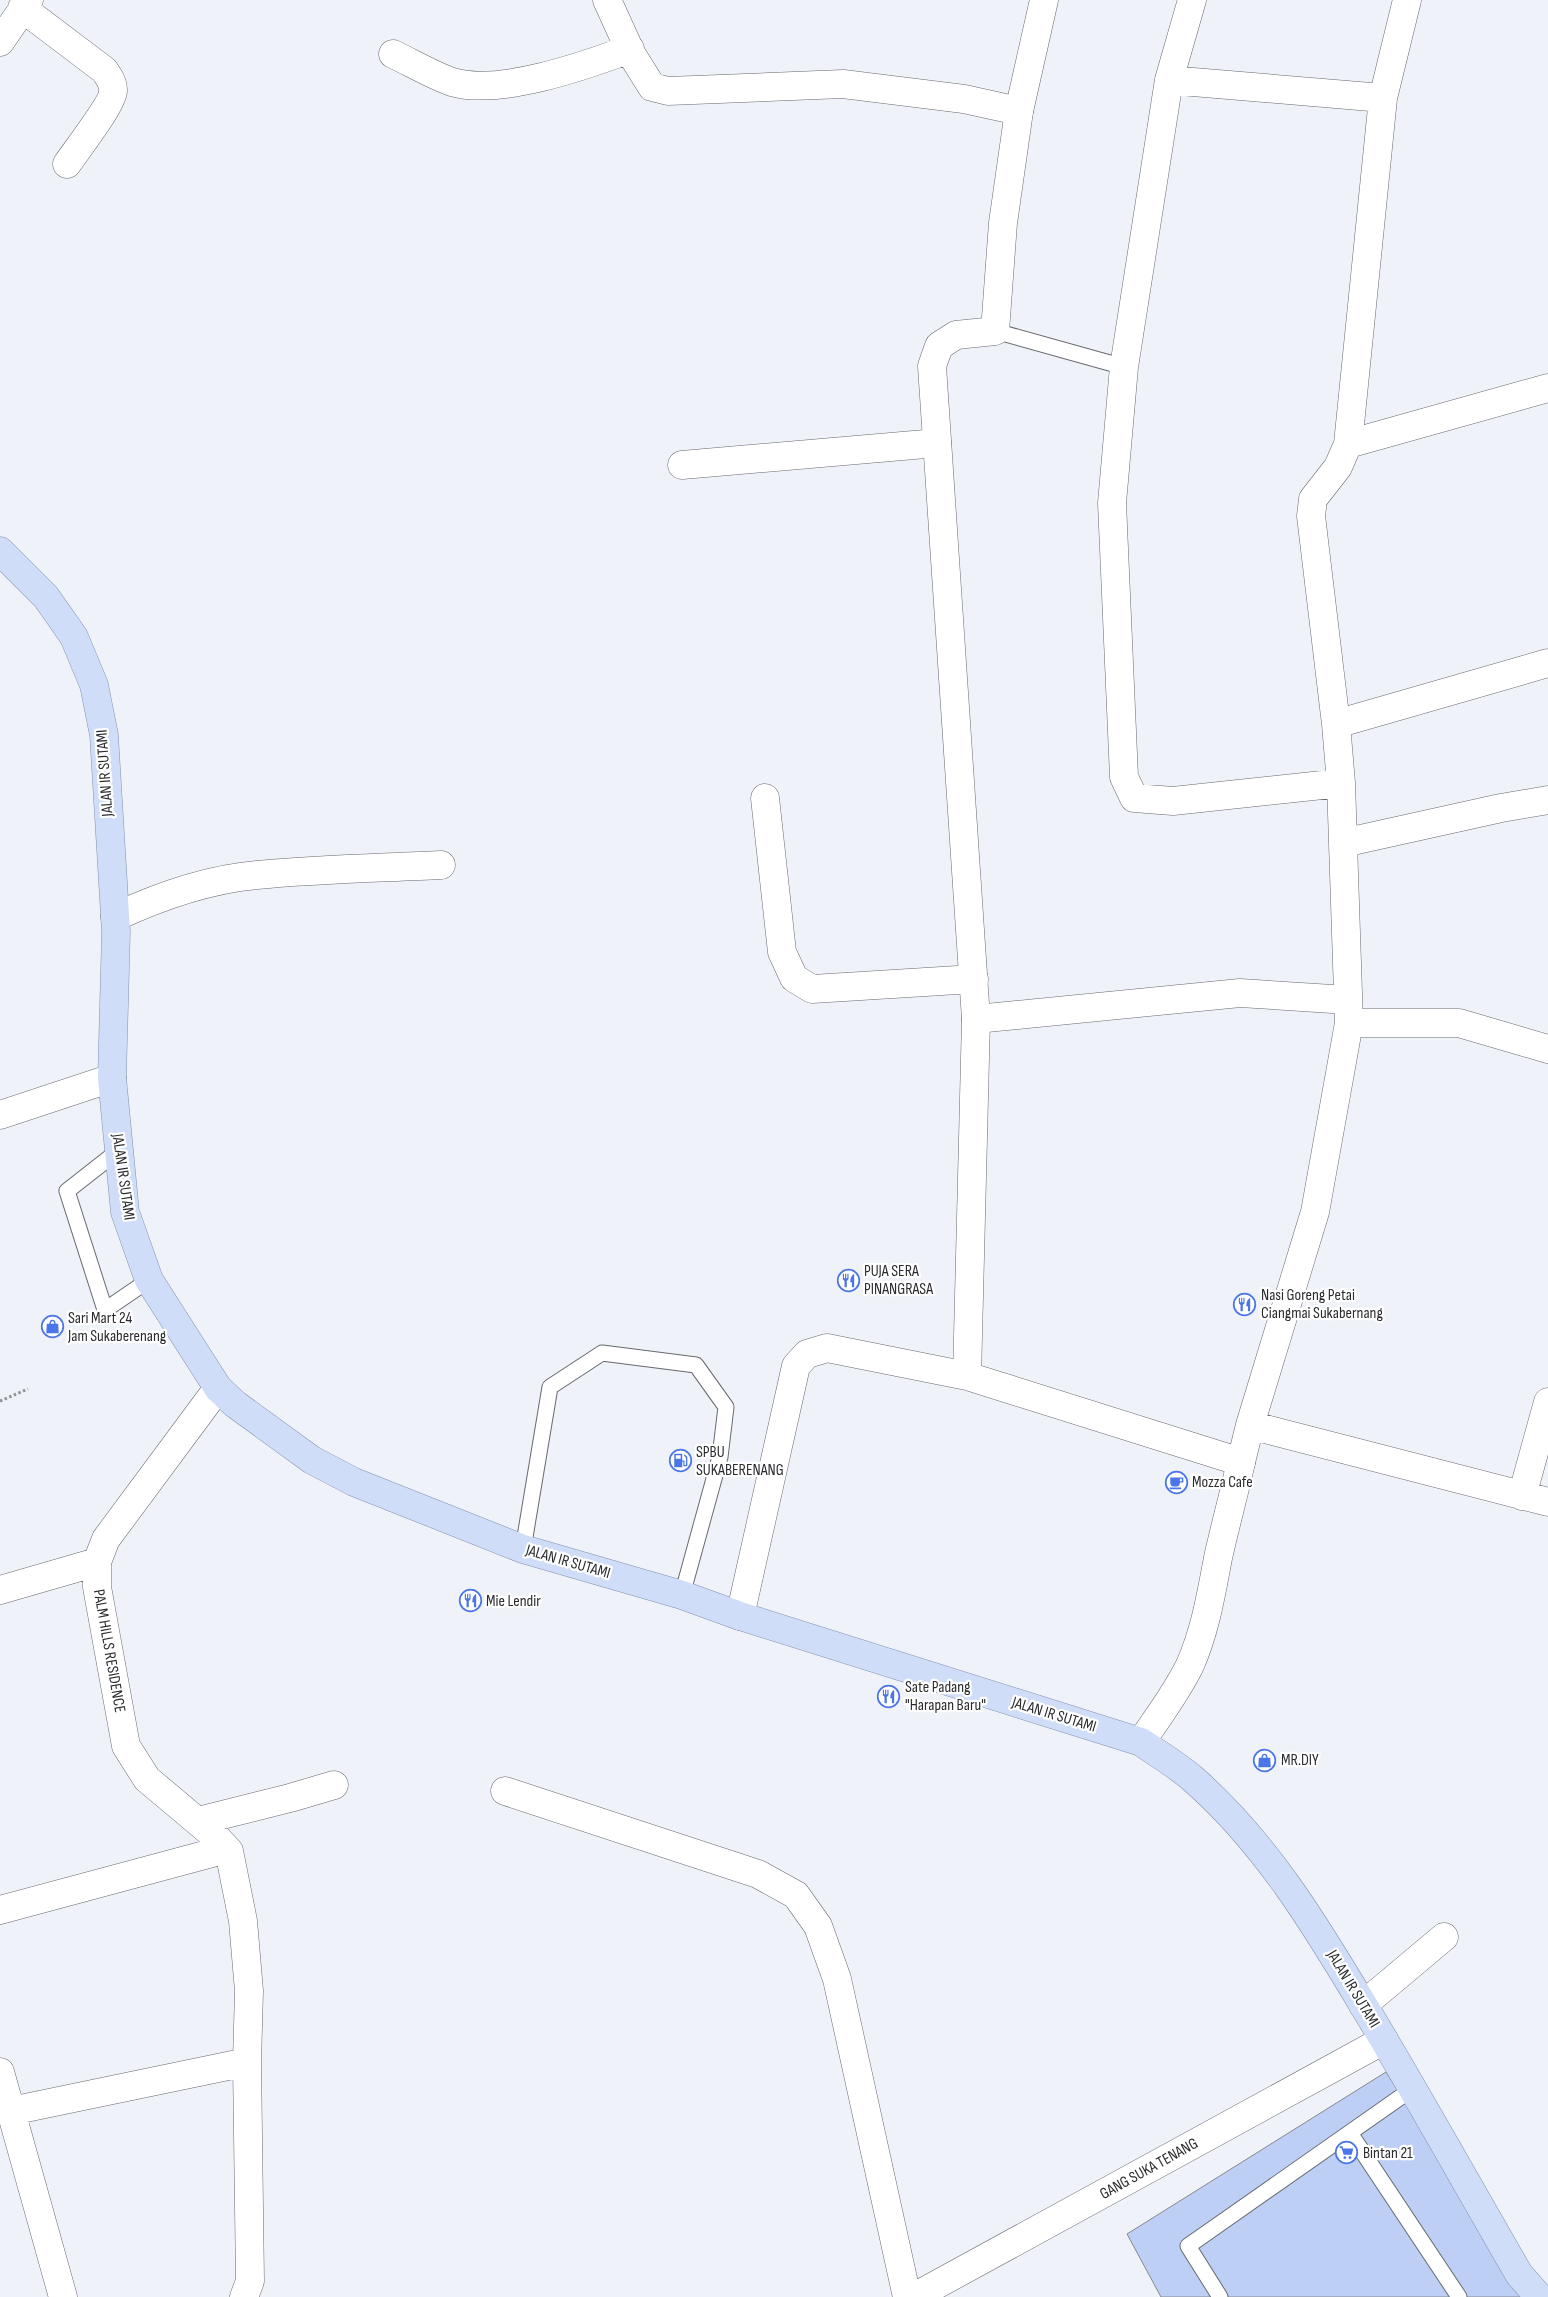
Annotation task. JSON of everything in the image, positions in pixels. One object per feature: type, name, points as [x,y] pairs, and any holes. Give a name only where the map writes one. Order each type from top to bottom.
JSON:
[{"type":"main road","name":"JALAN IR SUTAMI","points":[[0,551],[46,597],[58,614],[74,637],[94,685],[104,735],[115,917],[112,1078],[125,1212],[149,1280],[218,1388],[235,1404],[312,1460],[354,1482],[523,1549],[682,1595],[740,1616],[1141,1742],[1193,1779],[1237,1822],[1266,1857],[1317,1928],[1384,2040],[1518,2274],[1539,2297]]},
{"type":"street","points":[[607,0],[630,49],[652,87],[668,91],[843,84],[964,99],[1019,111]]},
{"type":"street","points":[[967,1376],[976,1019],[932,366],[939,346],[956,335],[995,331],[1003,222],[1019,111],[1044,0]]},
{"type":"street","points":[[1192,0],[1169,80],[1124,367],[1112,502],[1124,777],[1134,798],[1173,801],[1341,783]]},
{"type":"street","points":[[1141,1742],[1174,1693],[1189,1666],[1199,1640],[1212,1594],[1218,1558],[1250,1425],[1315,1212],[1349,1012],[1341,783],[1336,724],[1311,516],[1313,499],[1338,467],[1348,444],[1384,98],[1407,0]]},
{"type":"street","points":[[0,42],[25,4],[99,66],[111,80],[113,93],[67,164]]},
{"type":"street","points":[[393,54],[452,82],[474,86],[503,84],[546,75],[596,62],[630,49]]},
{"type":"street","points":[[1169,80],[1384,98]]},
{"type":"street","points":[[1348,444],[1548,388]]},
{"type":"street","points":[[682,465],[937,443]]},
{"type":"street","points":[[1336,724],[1548,663]]},
{"type":"street","points":[[765,798],[782,952],[794,978],[812,989],[974,979]]},
{"type":"street","points":[[1343,843],[1501,808],[1548,800]]},
{"type":"street","points":[[115,917],[175,894],[219,882],[256,875],[441,865]]},
{"type":"street","points":[[976,1019],[1240,993],[1349,1012],[1459,1023],[1548,1049]]},
{"type":"street","points":[[0,1115],[112,1078]]},
{"type":"street","points":[[740,1616],[796,1366],[808,1354],[827,1348],[967,1376],[1241,1462]]},
{"type":"street","name":"PALM HILLS RESIDENCE","points":[[218,1388],[106,1539],[98,1562],[97,1587],[126,1746],[147,1779],[198,1821],[227,1849]]},
{"type":"street","points":[[1522,1496],[1548,1402]]},
{"type":"street","points":[[1250,1425],[1548,1502]]},
{"type":"street","points":[[0,1590],[98,1562]]},
{"type":"street","points":[[198,1821],[290,1798],[334,1784]]},
{"type":"street","points":[[505,1791],[758,1874],[796,1895],[818,1926],[837,1980],[907,2297]]},
{"type":"street","points":[[0,1910],[227,1849],[243,1920],[248,1992],[250,2281],[244,2297]]},
{"type":"street","points":[[1363,2004],[1444,1937]]},
{"type":"street","name":"GANG SUKA TENANG","points":[[914,2297],[1384,2040]]},
{"type":"street","points":[[11,2111],[247,2062]]},
{"type":"street","points":[[0,2072],[63,2297]]},
{"type":"lane","points":[[995,331],[1124,367]]},
{"type":"lane","points":[[118,1151],[67,1191],[105,1310],[149,1280]]},
{"type":"lane","points":[[523,1549],[550,1387],[602,1354],[696,1365],[726,1406],[720,1457],[682,1595]]},
{"type":"lane","points":[[1220,2297],[1188,2246],[1412,2089]]},
{"type":"lane","points":[[1350,2133],[1459,2297]]},
{"type":"path","points":[[0,1402],[28,1389]]},
{"type":"building","name":"Bintan 21","points":[[1386,2072],[1531,2297],[1161,2297],[1127,2234]]},
{"type":"place","name":"PUJA SERA PINANGRASA","points":[[848,1280]]},
{"type":"place","name":"Nasi Goreng Petai Ciangmai Sukabernang","points":[[1245,1304]]},
{"type":"place","name":"Sari Mart 24 Jam Sukaberenang","points":[[52,1327]]},
{"type":"place","name":"SPBU SUKABERENANG","points":[[680,1461]]},
{"type":"place","name":"Mozza Cafe","points":[[1176,1482]]},
{"type":"place","name":"Mie Lendir","points":[[470,1601]]},
{"type":"place","name":"Sate Padang \"Harapan Baru\"","points":[[889,1696]]},
{"type":"place","name":"MR.DIY","points":[[1265,1760]]},
{"type":"place","name":"Bintan 21","points":[[1347,2153]]}]
